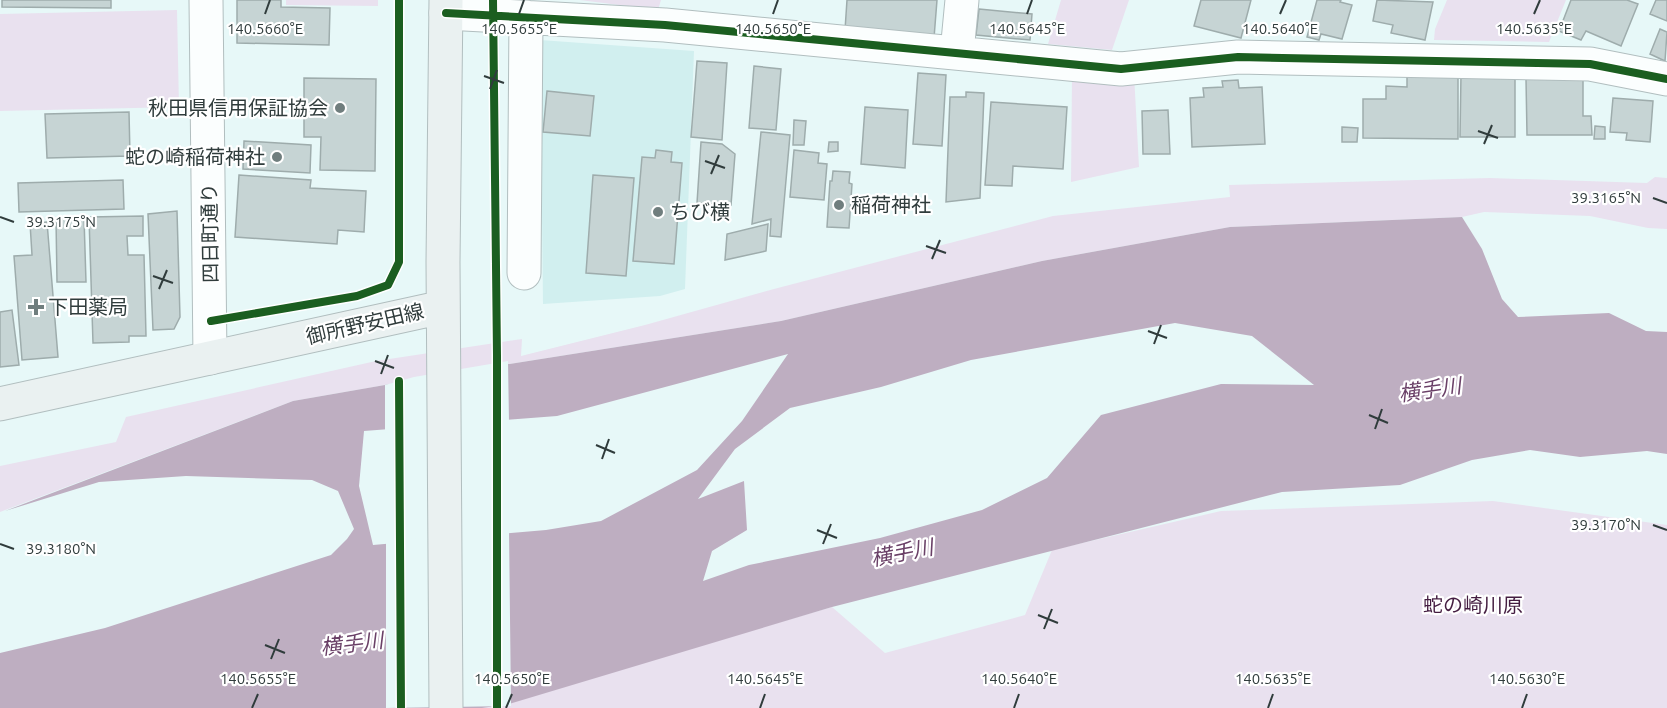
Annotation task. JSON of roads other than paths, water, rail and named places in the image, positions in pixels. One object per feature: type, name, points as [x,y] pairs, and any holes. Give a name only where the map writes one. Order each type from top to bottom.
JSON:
[{"type":"main road","points":[[443,306],[446,6]]},
{"type":"main road","name":"御所野安田線","points":[[0,404],[443,306],[446,708]]},
{"type":"street","name":"四日町通り","points":[[207,0],[210,358]]},
{"type":"street","points":[[957,52],[962,0]]},
{"type":"street","points":[[446,6],[525,17],[665,25],[1120,69],[1238,57],[1590,64],[1667,79]]},
{"type":"street","points":[[524,273],[525,17]]},
{"type":"water","name":"横手川","points":[[1462,217],[1482,249],[1502,299],[1518,317],[1609,313],[1646,331],[1667,332],[1667,454],[1647,451],[1580,457],[1530,450],[1472,460],[1400,485],[1282,492],[832,607],[509,704],[482,708],[0,708],[0,653],[105,628],[331,555],[354,529],[338,491],[312,480],[186,476],[99,482],[5,511],[293,401],[781,321],[1042,261],[1230,227]],"holes":[[[1175,323],[1252,336],[1314,385],[1221,384],[1101,415],[1047,478],[982,510],[880,538],[749,565],[703,581],[712,551],[747,530],[744,481],[698,499],[735,449],[790,408],[881,387],[971,360]],[[788,354],[742,421],[697,470],[601,521],[546,530],[373,545],[359,486],[364,431],[557,416]]]},
{"type":"place","name":"秋田県信用保証協会","points":[[340,108]]},
{"type":"place","name":"蛇の崎稲荷神社","points":[[277,157]]},
{"type":"place","name":"稲荷神社","points":[[839,205]]},
{"type":"place","name":"ちび横","points":[[658,212]]},
{"type":"place","name":"下田薬局","points":[[36,307]]},
{"type":"park label","name":"蛇の崎川原","points":[[1473,605]]}]
